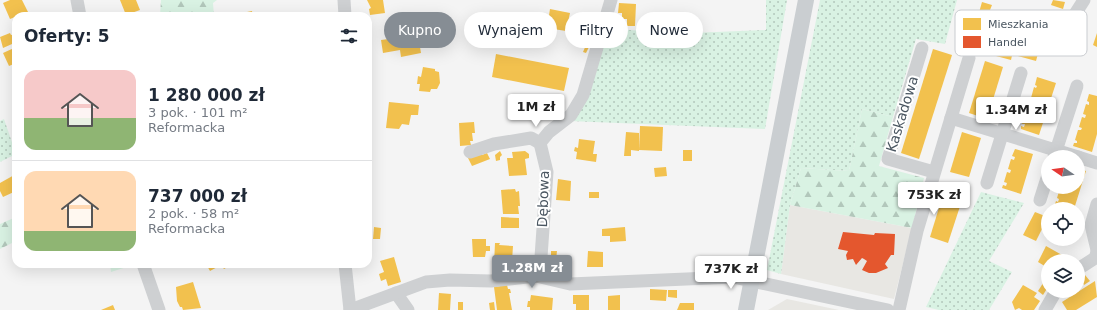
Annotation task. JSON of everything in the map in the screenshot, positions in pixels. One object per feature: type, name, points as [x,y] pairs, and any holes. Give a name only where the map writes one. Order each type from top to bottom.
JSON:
[{"type":"main road","points":[[746,310],[806,0]]},
{"type":"street","points":[[77,0],[79,12]]},
{"type":"street","points":[[344,0],[345,12]]},
{"type":"street","points":[[470,152],[494,144],[531,138],[540,144],[549,132],[571,115],[583,95],[611,0]]},
{"type":"street","points":[[1078,10],[1084,0]]},
{"type":"street","name":"Kaskadowa","points":[[922,48],[888,159],[934,172]]},
{"type":"street","points":[[899,310],[934,172],[969,58]]},
{"type":"street","points":[[987,183],[1021,73]]},
{"type":"street","points":[[1056,150],[1076,86]]},
{"type":"street","points":[[951,118],[1002,133],[1047,150]]},
{"type":"street","name":"Dębowa","points":[[536,276],[541,257],[547,172],[540,144]]},
{"type":"street","points":[[1085,159],[1097,163]]},
{"type":"street","points":[[1040,200],[1042,194]]},
{"type":"street","points":[[1085,264],[1094,258],[1097,251],[1092,236],[1091,225],[1097,204]]},
{"type":"street","points":[[144,268],[159,310]]},
{"type":"street","points":[[345,268],[350,310],[426,282],[450,280],[491,281],[536,276],[570,284],[733,277],[888,310]]},
{"type":"street","points":[[396,293],[408,310]]},
{"type":"street","points":[[1045,310],[1052,298]]},
{"type":"shaded area","points":[[790,205],[912,228],[894,299],[781,274]]},
{"type":"shaded area","points":[[787,299],[839,310],[768,310]]},
{"type":"green space","points":[[161,0],[217,0],[213,3],[214,12],[160,12]]},
{"type":"green space","points":[[766,0],[787,0],[765,129],[569,121],[599,48],[628,48],[628,30],[636,30],[636,48],[703,48],[703,33],[766,30]]},
{"type":"green space","points":[[820,0],[957,0],[945,44],[916,39],[893,117],[862,109],[849,171],[801,168],[790,205],[781,274],[767,270]]},
{"type":"green space","points":[[862,109],[893,117],[879,166],[924,178],[912,228],[790,205],[801,168],[849,171]]},
{"type":"green space","points":[[4,119],[12,142],[12,156],[0,162],[0,121]]},
{"type":"green space","points":[[981,192],[1024,203],[989,261],[1012,272],[989,310],[939,310],[926,307]]},
{"type":"green space","points":[[12,219],[12,243],[0,249],[0,224]]},
{"type":"green space","points":[[110,268],[124,268],[111,272]]},
{"type":"building: Mieszkania","points":[[10,0],[22,0],[28,12],[12,12],[12,18],[10,19],[3,3]]},
{"type":"building: Mieszkania","points":[[120,0],[136,0],[140,10],[134,12],[125,12]]},
{"type":"building: Mieszkania","points":[[367,0],[383,0],[384,13],[372,15],[372,12],[370,12],[369,9],[371,8]]},
{"type":"building: Mieszkania","points":[[1053,0],[1065,2],[1063,9],[1051,5]]},
{"type":"building: Mieszkania","points":[[982,2],[992,5],[990,10],[980,10]]},
{"type":"building: Mieszkania","points":[[619,3],[636,4],[635,26],[628,26],[628,12],[618,12]]},
{"type":"building: Mieszkania","points":[[550,9],[565,12],[565,31],[557,30],[557,12],[550,12]]},
{"type":"building: Mieszkania","points":[[10,33],[12,35],[12,44],[3,48],[0,37]]},
{"type":"building: Mieszkania","points":[[1097,33],[1097,47],[1093,45]]},
{"type":"building: Mieszkania","points":[[381,40],[384,40],[384,48],[420,48],[421,53],[401,57],[400,50],[383,53]]},
{"type":"building: Mieszkania","points":[[585,48],[588,48],[586,53],[583,52]]},
{"type":"building: Mieszkania","points":[[12,49],[12,65],[9,66],[3,53]]},
{"type":"building: Mieszkania","points":[[933,49],[952,55],[919,159],[901,153]]},
{"type":"building: Mieszkania","points":[[496,54],[569,68],[564,91],[492,77]]},
{"type":"building: Mieszkania","points":[[996,56],[1012,56],[1011,60]]},
{"type":"building: Mieszkania","points":[[1018,56],[1037,56],[1036,61]]},
{"type":"building: Mieszkania","points":[[985,61],[1003,67],[987,119],[969,113]]},
{"type":"building: Mieszkania","points":[[423,67],[435,69],[435,71],[439,72],[440,83],[437,89],[431,89],[430,92],[419,91],[420,84],[417,84],[418,76],[421,77]]},
{"type":"building: Mieszkania","points":[[1037,77],[1056,83],[1039,135],[1021,129],[1021,126],[1024,127],[1025,124],[1022,124],[1026,113],[1028,114],[1029,111],[1026,111],[1030,100],[1032,101],[1033,98],[1031,98],[1034,87],[1036,88],[1037,86],[1035,85]]},
{"type":"building: Mieszkania","points":[[1089,94],[1097,96],[1097,134],[1092,152],[1073,146],[1074,143],[1077,143],[1075,140],[1078,130],[1081,130],[1082,128],[1079,127],[1082,117],[1085,118],[1086,115],[1083,114],[1086,104],[1089,105],[1089,102],[1087,101]]},
{"type":"building: Mieszkania","points":[[389,102],[419,105],[418,115],[411,115],[409,125],[402,124],[399,129],[386,128]]},
{"type":"building: Mieszkania","points":[[526,103],[542,103],[542,119],[526,119]]},
{"type":"building: Mieszkania","points":[[474,122],[475,133],[472,133],[473,141],[470,141],[471,145],[460,146],[459,123]]},
{"type":"building: Mieszkania","points":[[640,126],[663,127],[662,151],[639,150]]},
{"type":"building: Mieszkania","points":[[626,132],[639,133],[639,151],[631,150],[631,156],[624,156]]},
{"type":"building: Mieszkania","points":[[962,132],[981,138],[969,177],[950,172]]},
{"type":"building: Mieszkania","points":[[579,139],[595,141],[593,154],[597,154],[596,162],[576,159],[577,152],[574,151],[575,147],[578,148]]},
{"type":"building: Mieszkania","points":[[1015,149],[1033,154],[1021,194],[1002,188],[1003,185],[1006,186],[1007,183],[1004,182],[1007,172],[1010,173],[1011,170],[1008,169],[1011,159],[1014,160],[1015,157],[1012,156]]},
{"type":"building: Mieszkania","points":[[683,150],[692,150],[692,161],[683,161]]},
{"type":"building: Mieszkania","points":[[500,151],[502,155],[500,160],[496,161],[495,155]]},
{"type":"building: Mieszkania","points":[[525,151],[529,154],[529,158],[525,159],[527,175],[509,176],[507,158],[513,158],[512,152]]},
{"type":"building: Mieszkania","points":[[481,152],[482,155],[487,153],[490,159],[472,166],[468,158]]},
{"type":"building: Mieszkania","points":[[666,167],[667,176],[655,177],[654,168]]},
{"type":"building: Mieszkania","points":[[12,176],[12,193],[3,197],[0,191],[0,183]]},
{"type":"building: Mieszkania","points":[[558,179],[571,181],[570,201],[556,200]]},
{"type":"building: Mieszkania","points":[[946,185],[965,191],[948,243],[930,237]]},
{"type":"building: Mieszkania","points":[[515,189],[516,192],[519,191],[519,214],[503,214],[501,190]]},
{"type":"building: Mieszkania","points":[[589,192],[599,192],[599,198],[589,198]]},
{"type":"building: Mieszkania","points":[[1058,194],[1079,194],[1076,202],[1058,202],[1059,199],[1057,198]]},
{"type":"building: Mieszkania","points":[[1035,212],[1041,214],[1041,231],[1036,241],[1023,235]]},
{"type":"building: Mieszkania","points":[[501,217],[519,218],[519,228],[501,228]]},
{"type":"building: Mieszkania","points":[[374,227],[381,228],[380,239],[373,239]]},
{"type":"building: Mieszkania","points":[[625,227],[626,241],[610,242],[610,236],[602,236],[602,229]]},
{"type":"building: Mieszkania","points":[[472,239],[486,239],[486,246],[490,246],[490,251],[486,251],[485,257],[473,257]]},
{"type":"building: Mieszkania","points":[[495,243],[500,243],[499,245],[513,246],[512,261],[505,261],[505,265],[494,264]]},
{"type":"building: Mieszkania","points":[[1046,246],[1060,254],[1042,254]]},
{"type":"building: Mieszkania","points":[[551,251],[557,251],[556,260],[551,260]]},
{"type":"building: Mieszkania","points":[[588,251],[603,252],[603,267],[587,267]]},
{"type":"building: Mieszkania","points":[[1041,256],[1041,264],[1038,262]]},
{"type":"building: Mieszkania","points":[[394,257],[401,282],[388,286],[386,279],[381,281],[379,274],[384,272],[380,261]]},
{"type":"building: Mieszkania","points":[[208,268],[216,268],[210,271]]},
{"type":"building: Mieszkania","points":[[1085,275],[1090,281],[1085,284]]},
{"type":"building: Mieszkania","points":[[1095,281],[1097,297],[1076,310],[1067,310],[1062,302],[1068,298],[1085,298],[1085,287]]},
{"type":"building: Mieszkania","points":[[193,282],[201,308],[183,310],[177,301],[176,287]]},
{"type":"building: Mieszkania","points":[[507,285],[511,293],[509,293],[512,310],[497,310],[494,287]]},
{"type":"building: Mieszkania","points":[[1023,285],[1037,293],[1034,297],[1040,301],[1034,310],[1022,310],[1019,308],[1015,310],[1012,302]]},
{"type":"building: Mieszkania","points":[[1041,286],[1041,293],[1038,291]]},
{"type":"building: Mieszkania","points":[[650,289],[667,290],[666,301],[650,300]]},
{"type":"building: Mieszkania","points":[[668,290],[677,290],[677,298],[668,297]]},
{"type":"building: Mieszkania","points":[[439,293],[451,294],[450,310],[438,310]]},
{"type":"building: Mieszkania","points":[[531,295],[553,298],[552,310],[530,310],[530,307],[527,307]]},
{"type":"building: Mieszkania","points":[[573,295],[589,295],[589,310],[576,310],[576,304],[573,304]]},
{"type":"building: Mieszkania","points":[[620,295],[620,310],[608,310],[608,296]]},
{"type":"building: Mieszkania","points":[[458,302],[463,302],[463,310],[458,310]]},
{"type":"building: Mieszkania","points":[[494,302],[495,310],[490,310],[489,303]]},
{"type":"building: Mieszkania","points":[[680,303],[694,303],[694,310],[677,310]]},
{"type":"building: Mieszkania","points":[[113,305],[115,310],[101,310]]},
{"type":"building: Handel","points":[[843,232],[874,235],[875,233],[895,234],[894,255],[891,255],[885,264],[888,268],[876,273],[869,273],[862,270],[867,261],[864,259],[862,258],[856,265],[853,259],[847,260],[846,255],[848,251],[838,249]]}]
